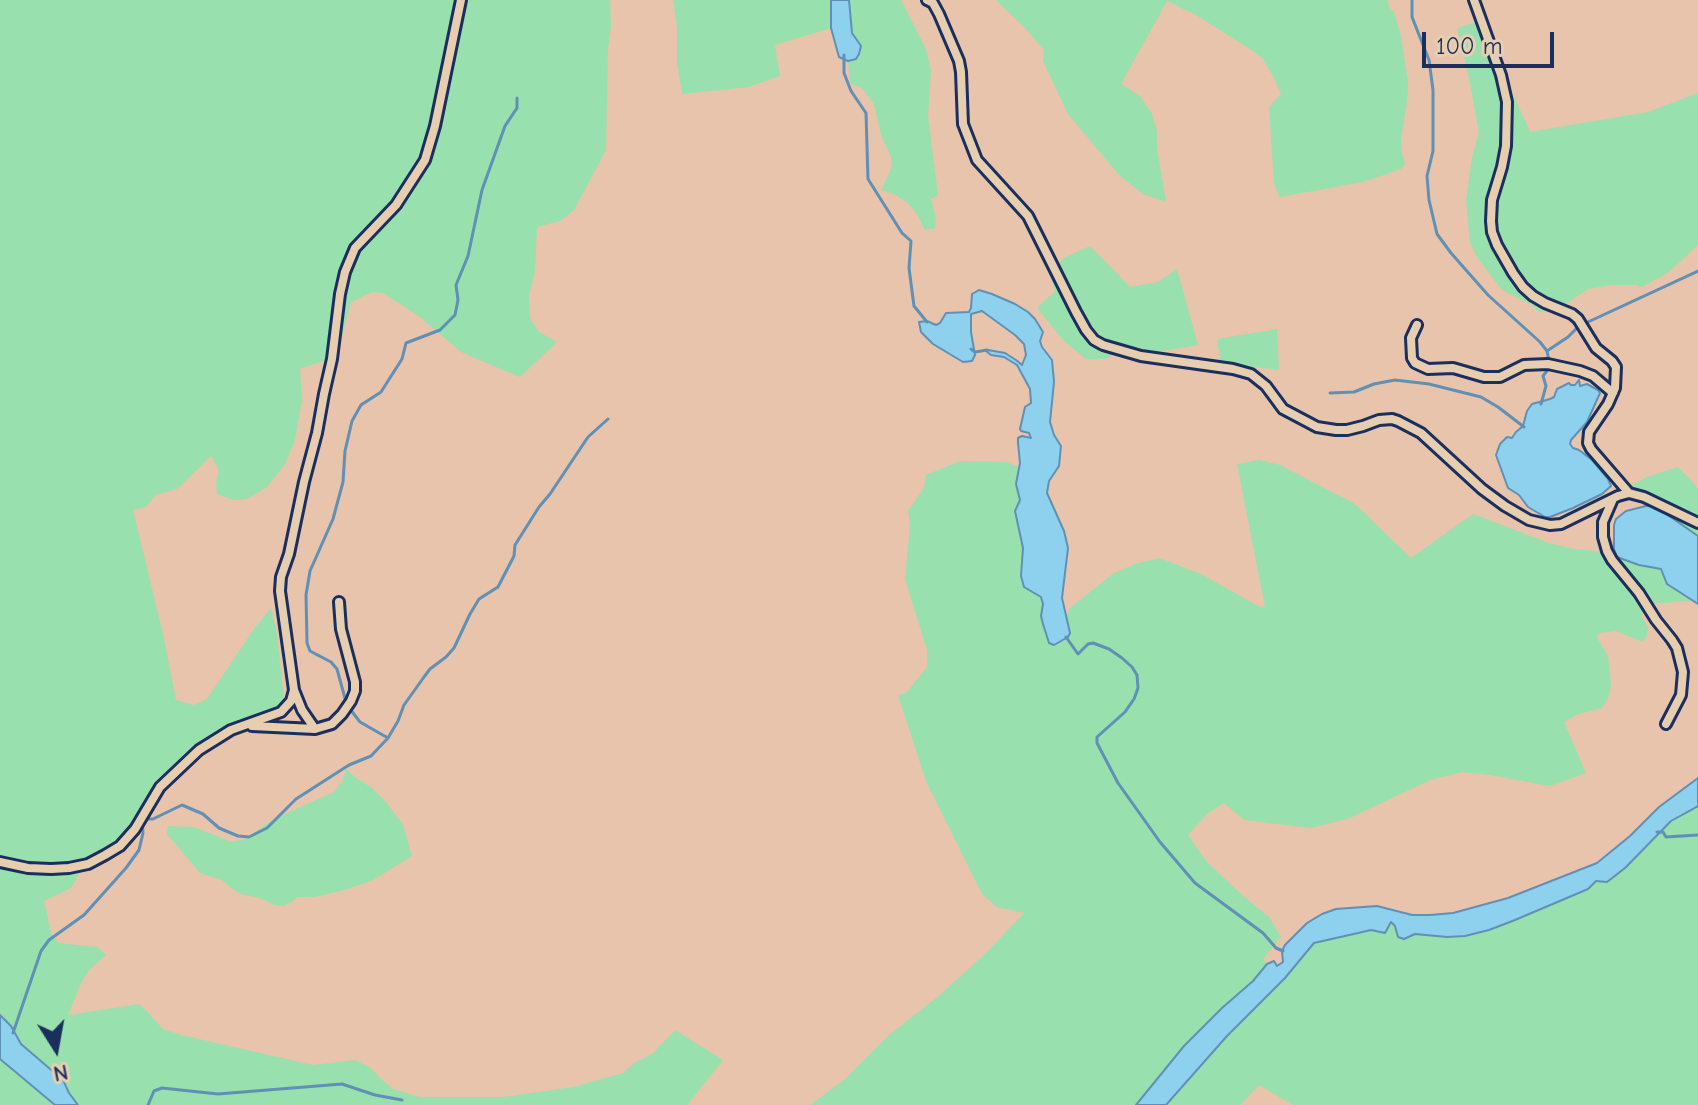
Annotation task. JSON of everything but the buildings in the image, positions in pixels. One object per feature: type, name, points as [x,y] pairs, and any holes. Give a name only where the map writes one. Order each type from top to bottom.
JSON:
[{"type":"street","points":[[315,729],[298,704],[294,690],[280,591],[281,577],[317,433],[345,272],[355,248],[396,205],[425,160],[461,0]]},
{"type":"street","points":[[1474,0],[1501,75],[1507,102],[1508,129],[1502,167],[1492,200],[1492,232],[1523,287],[1545,303],[1578,319],[1596,348],[1616,367],[1613,393],[1589,432],[1591,449],[1629,493],[1698,523]]},
{"type":"street","points":[[933,1],[959,61],[963,124],[977,160],[1028,216],[1076,312],[1094,340],[1141,356],[1251,374],[1266,386],[1283,409],[1317,427],[1347,430],[1379,420],[1398,421],[1421,433],[1482,489],[1529,520],[1561,524],[1629,493]]},
{"type":"street","points":[[1417,325],[1411,338],[1412,358],[1415,363],[1428,369],[1453,368],[1484,377],[1500,377],[1524,365],[1548,364],[1593,376],[1613,393]]},
{"type":"street","points":[[1613,499],[1603,522],[1607,551],[1672,640],[1683,672],[1681,695],[1666,724]]},
{"type":"street","points":[[245,726],[315,729],[332,724],[342,714],[351,701],[355,682],[341,629],[339,602]]},
{"type":"street","points":[[0,862],[28,868],[69,868],[88,864],[105,855],[120,846],[135,829],[160,787],[187,760],[220,736],[281,712],[291,701],[294,690]]},
{"type":"green space","points":[[0,0],[610,0],[606,150],[574,210],[560,221],[537,227],[535,270],[529,296],[530,318],[539,332],[557,342],[520,377],[461,352],[420,317],[383,293],[372,292],[351,302],[342,337],[329,359],[300,369],[302,400],[295,440],[285,464],[266,488],[246,499],[234,500],[217,494],[219,470],[211,456],[177,489],[155,495],[146,507],[133,510],[176,700],[194,705],[207,699],[271,608],[284,700],[282,707],[210,737],[156,781],[129,830],[81,871],[71,888],[44,901],[51,932],[58,943],[98,947],[106,955],[89,970],[68,1015],[140,1004],[163,1029],[181,1035],[313,1065],[355,1060],[371,1068],[393,1089],[420,1097],[502,1097],[574,1087],[623,1073],[652,1054],[675,1030],[723,1060],[687,1105],[78,1105],[63,1081],[21,1044],[0,1013]]},
{"type":"green space","points":[[673,0],[831,0],[831,28],[775,45],[780,76],[748,87],[682,94]]},
{"type":"green space","points":[[849,0],[901,0],[926,49],[931,71],[928,116],[938,195],[931,199],[935,228],[925,230],[908,203],[881,190],[892,167],[891,157],[881,135],[874,104],[862,88],[850,83],[848,61],[856,59],[859,41],[852,33]]},
{"type":"green space","points":[[996,0],[1388,0],[1401,36],[1408,82],[1401,139],[1405,163],[1401,169],[1363,182],[1280,197],[1274,184],[1269,107],[1281,94],[1272,74],[1263,59],[1253,51],[1196,15],[1167,1],[1121,84],[1140,96],[1152,114],[1157,131],[1166,202],[1143,194],[1120,176],[1068,114],[1043,61],[1044,50]]},
{"type":"green space","points":[[1480,21],[1530,132],[1648,112],[1698,93],[1698,245],[1669,272],[1642,287],[1611,285],[1588,289],[1557,310],[1539,312],[1532,305],[1502,290],[1476,256],[1470,242],[1466,201],[1479,133],[1457,28]]},
{"type":"green space","points":[[1090,246],[1130,287],[1158,282],[1177,269],[1198,345],[1151,353],[1124,347],[1106,359],[1086,359],[1064,341],[1037,308],[1055,291],[1050,274],[1064,258]]},
{"type":"green space","points":[[1277,329],[1279,370],[1221,363],[1217,339]]},
{"type":"green space","points":[[1259,460],[1280,465],[1355,504],[1411,558],[1473,514],[1549,543],[1615,553],[1617,557],[1632,563],[1661,569],[1667,584],[1691,601],[1648,604],[1641,615],[1648,627],[1643,642],[1616,631],[1596,636],[1608,656],[1611,686],[1608,698],[1602,708],[1578,714],[1564,722],[1586,773],[1550,786],[1462,772],[1430,780],[1350,818],[1311,828],[1244,820],[1224,803],[1207,814],[1188,835],[1206,861],[1269,917],[1281,937],[1263,959],[1267,963],[1253,981],[1184,1046],[1136,1105],[810,1105],[844,1080],[889,1035],[940,995],[1024,913],[997,907],[982,894],[926,781],[898,695],[906,693],[927,667],[927,650],[905,579],[910,525],[908,511],[924,488],[926,475],[960,461],[1006,462],[1019,467],[1016,484],[1020,500],[1015,511],[1023,548],[1021,576],[1043,601],[1041,616],[1049,643],[1069,629],[1066,617],[1070,608],[1114,573],[1159,558],[1203,575],[1265,607],[1237,464]]},
{"type":"green space","points":[[1678,467],[1698,488],[1698,536],[1659,509],[1625,493],[1629,487],[1647,477]]},
{"type":"green space","points":[[346,769],[386,802],[403,825],[412,856],[373,880],[314,897],[297,897],[284,906],[274,905],[241,894],[222,880],[200,873],[167,834],[168,826],[194,827],[232,842],[245,839],[272,820],[334,792],[343,780]]},
{"type":"green space","points":[[1698,806],[1698,1105],[1293,1105],[1259,1085],[1240,1105],[1166,1105],[1314,943],[1358,932],[1387,930],[1391,922],[1408,938],[1418,934],[1457,937],[1489,930],[1588,889],[1596,881],[1607,882],[1671,821]]},
{"type":"green space","points":[[0,1059],[16,1074],[55,1105],[0,1105]]},
{"type":"water","points":[[831,0],[849,0],[852,33],[861,46],[856,59],[848,61],[839,57],[831,28]]},
{"type":"water","points":[[979,290],[1028,312],[1043,332],[1040,341],[1052,360],[1054,382],[1050,422],[1061,446],[1059,466],[1049,481],[1047,493],[1068,548],[1062,598],[1070,633],[1054,645],[1049,643],[1043,624],[1041,597],[1024,587],[1021,576],[1023,548],[1015,511],[1020,500],[1016,484],[1020,463],[1018,438],[1031,438],[1029,433],[1020,429],[1025,407],[1031,403],[1030,389],[1017,365],[986,351],[1005,353],[1022,365],[1026,355],[1024,344],[982,311],[971,314],[975,355],[972,361],[963,362],[933,344],[921,332],[919,322],[936,325],[946,313],[969,312],[972,294]]},
{"type":"water","points":[[1579,380],[1580,386],[1587,384],[1600,393],[1587,422],[1570,444],[1592,460],[1611,486],[1602,494],[1573,508],[1545,517],[1528,507],[1519,495],[1508,488],[1496,455],[1500,444],[1507,437],[1512,438],[1523,426],[1532,404],[1554,397],[1557,389],[1569,383],[1575,385]]},
{"type":"water","points":[[1654,506],[1698,536],[1698,604],[1667,584],[1661,569],[1617,557],[1614,549],[1616,519],[1626,511]]},
{"type":"water","points":[[1698,778],[1698,806],[1671,821],[1607,882],[1596,881],[1588,889],[1515,920],[1465,936],[1415,934],[1404,939],[1398,937],[1391,922],[1385,933],[1371,930],[1314,943],[1166,1105],[1136,1105],[1184,1046],[1267,964],[1274,961],[1277,966],[1283,962],[1285,945],[1307,923],[1322,914],[1336,909],[1377,906],[1412,915],[1430,915],[1453,913],[1508,898],[1597,863],[1659,807]]},
{"type":"water","points":[[0,1015],[11,1026],[21,1044],[63,1080],[78,1105],[55,1105],[0,1059]]},
{"type":"waterway","points":[[1412,0],[1412,17],[1429,60],[1433,90],[1433,151],[1427,176],[1437,234],[1488,295],[1540,342],[1547,351],[1549,361]]},
{"type":"waterway","points":[[844,55],[844,73],[851,91],[866,113],[868,179],[902,233],[911,241],[909,268],[914,306],[927,322]]},
{"type":"waterway","points":[[346,702],[337,669],[331,662],[310,651],[307,643],[306,595],[310,571],[333,519],[343,482],[345,451],[352,421],[361,405],[381,392],[402,359],[406,343],[440,330],[455,315],[458,300],[456,285],[468,256],[482,190],[505,126],[517,108],[517,98]]},
{"type":"waterway","points":[[1588,322],[1698,271]]},
{"type":"waterway","points":[[1547,351],[1576,329]]},
{"type":"waterway","points":[[971,349],[975,352],[987,350]]},
{"type":"waterway","points":[[1541,404],[1546,386],[1543,376],[1550,367]]},
{"type":"waterway","points":[[1330,393],[1354,392],[1395,380],[1429,384],[1481,397],[1524,427]]},
{"type":"waterway","points":[[13,1033],[41,951],[49,940],[84,915],[126,868],[139,850],[142,819],[153,819],[182,805],[203,814],[219,828],[249,837],[267,828],[296,799],[349,765],[371,756],[388,738],[404,705],[430,669],[454,648],[479,599],[498,587],[514,556],[515,545],[539,507],[588,437],[608,419]]},
{"type":"waterway","points":[[1066,637],[1078,654],[1093,643],[1109,649],[1132,667],[1137,675],[1138,688],[1134,699],[1125,712],[1097,737],[1097,743],[1118,783],[1160,842],[1195,883],[1283,951]]},
{"type":"waterway","points":[[350,709],[360,722],[388,738]]},
{"type":"waterway","points":[[1657,832],[1663,832],[1666,837],[1698,835]]},
{"type":"waterway","points":[[148,1105],[154,1091],[162,1088],[218,1094],[342,1084],[402,1100]]}]
